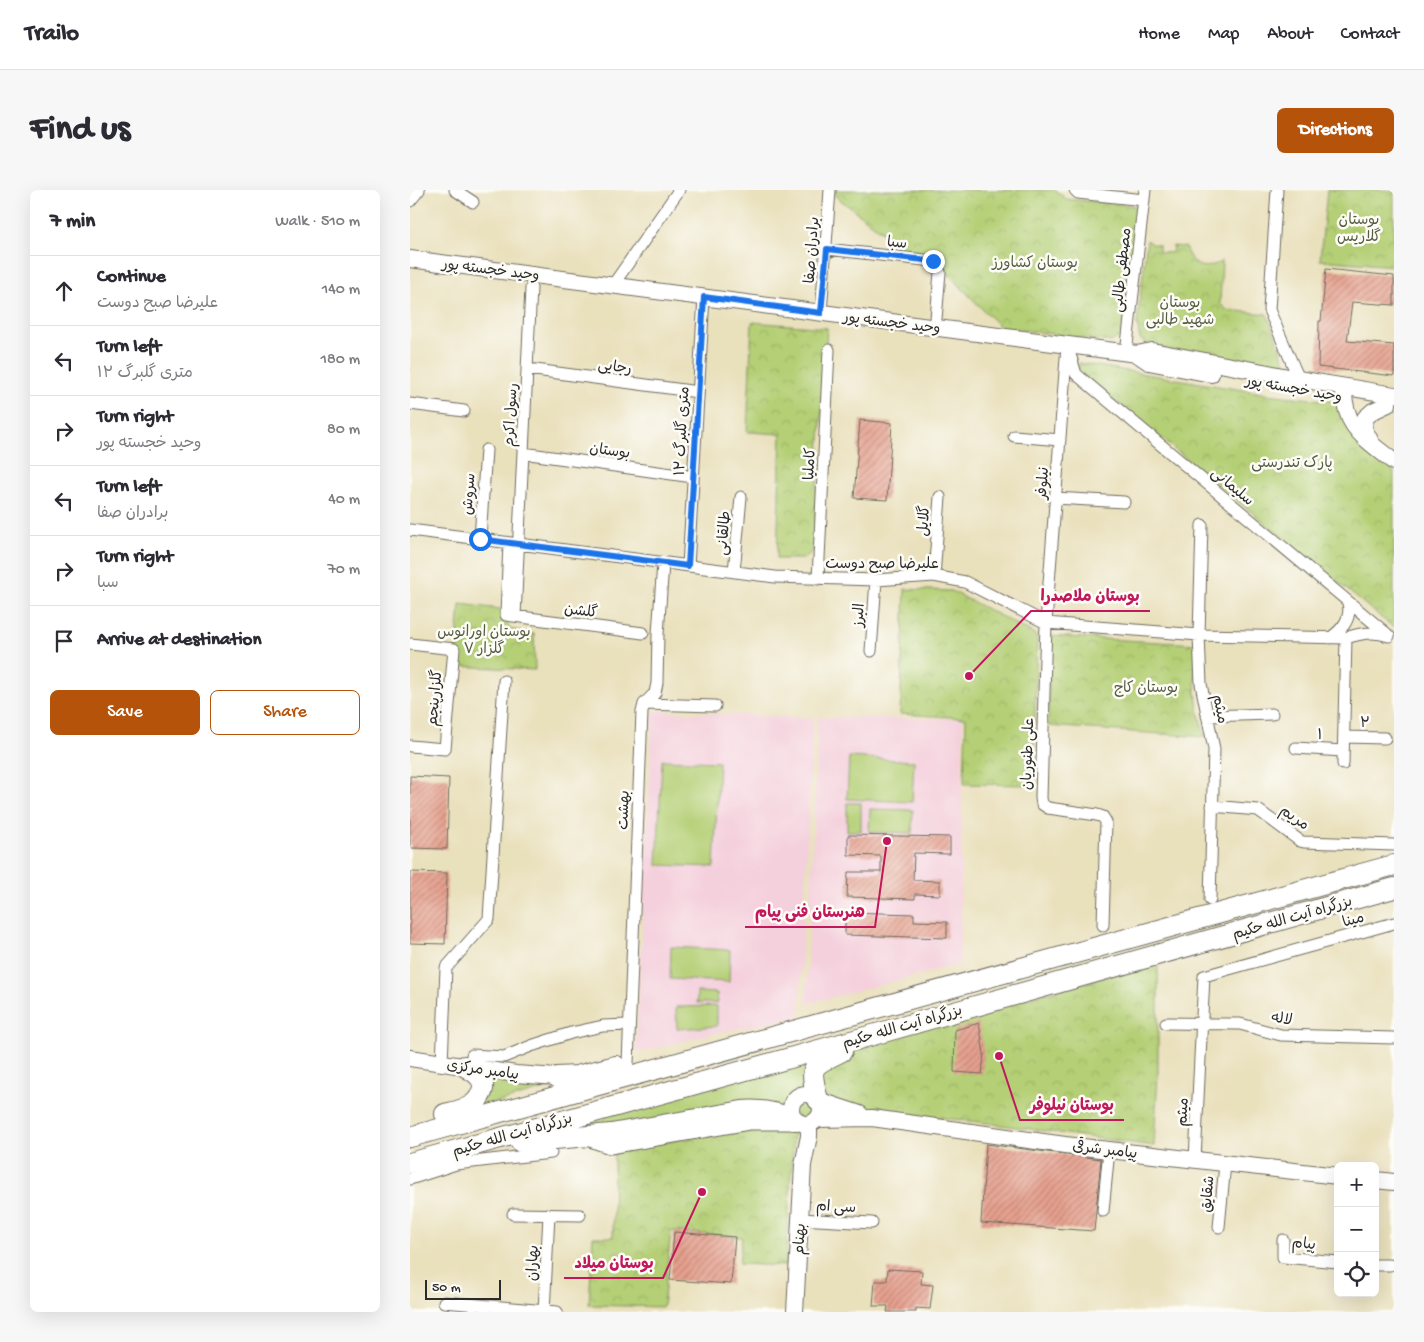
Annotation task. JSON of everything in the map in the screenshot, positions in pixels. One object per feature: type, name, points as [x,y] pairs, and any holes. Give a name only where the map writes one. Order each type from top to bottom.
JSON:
[{"type":"highway","name":"بزرگراه آیت الله حکیم","points":[[410,1137],[1394,865]]},
{"type":"highway","name":"بزرگراه آیت الله حکیم","points":[[410,1162],[880,1033],[1394,888]]},
{"type":"highway","points":[[557,1077],[596,1072],[717,1039],[808,1027]]},
{"type":"highway","points":[[462,1148],[573,1136],[611,1134],[751,1110],[808,1117],[812,1077],[815,1067],[821,1062],[880,1033]]},
{"type":"highway","points":[[410,1127],[472,1105],[478,1099],[482,1092],[483,1084],[481,1078],[468,1061]]},
{"type":"main road","name":"وحید خجسته پور","points":[[410,258],[1132,354],[1152,351],[1299,379],[1344,392]]},
{"type":"main road","name":"وحید خجسته پور","points":[[1132,354],[1148,362],[1392,401]]},
{"type":"main road","points":[[1344,392],[1350,421],[1353,426],[1394,462]]},
{"type":"main road","points":[[1372,444],[1364,429],[1365,418],[1373,410],[1392,401]]},
{"type":"main road","name":"پیامبر مرکزی","points":[[410,1058],[442,1063],[468,1061],[516,1074],[557,1077]]},
{"type":"main road","name":"پیامبر شرقی","points":[[808,1117],[872,1118],[1110,1150],[1334,1176]]},
{"type":"main road","name":"بهنام","points":[[795,1312],[803,1165],[799,1138],[808,1117]]},
{"type":"main road","points":[[1379,1180],[1394,1182]]},
{"type":"street","points":[[410,201],[419,190]]},
{"type":"street","name":"برادران صفا","points":[[821,313],[830,190]]},
{"type":"street","points":[[1075,190],[1078,192],[1145,195]]},
{"type":"street","points":[[1277,190],[1269,310],[1299,379]]},
{"type":"street","points":[[458,191],[473,202]]},
{"type":"street","points":[[613,285],[675,191]]},
{"type":"street","name":"مصطفی طالبی","points":[[1132,354],[1145,195]]},
{"type":"street","name":"سبا","points":[[827,249],[933,261],[940,272],[936,319]]},
{"type":"street","name":"رسول اکرم","points":[[515,616],[513,543],[523,453],[531,288]]},
{"type":"street","name":"۱۲ متری گلبرگ","points":[[688,566],[704,297]]},
{"type":"street","name":"نیلوفر","points":[[1046,623],[1067,345]]},
{"type":"street","name":"سلیمانی","points":[[1067,345],[1076,374],[1392,638]]},
{"type":"street","name":"کاملیا","points":[[818,578],[829,350]]},
{"type":"street","name":"رجایی","points":[[528,369],[698,392]]},
{"type":"street","points":[[410,404],[464,410]]},
{"type":"street","points":[[1014,436],[1060,440]]},
{"type":"street","name":"سروش","points":[[480,539],[486,450]]},
{"type":"street","name":"بوستان","points":[[523,453],[693,477]]},
{"type":"street","name":"طالقانی","points":[[734,572],[741,497]]},
{"type":"street","name":"گلایل","points":[[934,576],[940,497]]},
{"type":"street","points":[[1055,498],[1124,502]]},
{"type":"street","name":"میثم","points":[[1202,525],[1199,635],[1201,684],[1214,749],[1210,900]]},
{"type":"street","name":"علیرضا صبح دوست","points":[[410,530],[775,577],[876,580],[934,576],[965,582],[1046,623],[1199,635],[1346,638],[1367,633],[1380,633],[1392,638]]},
{"type":"street","name":"بهشت","points":[[628,1063],[642,712],[644,704],[655,693],[658,683],[658,634],[663,563]]},
{"type":"street","name":"البرز","points":[[871,652],[876,580]]},
{"type":"street","points":[[1330,638],[1343,626],[1350,615],[1348,603]]},
{"type":"street","name":"گلشن","points":[[515,616],[643,633]]},
{"type":"street","name":"علی طنوریان","points":[[1046,623],[1042,804],[1048,808],[1097,815],[1103,817],[1106,822],[1103,925]]},
{"type":"street","points":[[1343,764],[1346,638]]},
{"type":"street","name":"گلزارپنجم","points":[[410,644],[454,649],[445,749],[410,746]]},
{"type":"street","points":[[442,1063],[446,968],[489,919],[504,681]]},
{"type":"street","points":[[644,704],[715,706]]},
{"type":"street","points":[[1207,716],[1272,714]]},
{"type":"street","name":"۲","points":[[1344,737],[1385,738]]},
{"type":"street","name":"۱","points":[[1296,748],[1343,751]]},
{"type":"street","name":"مریم","points":[[1212,806],[1258,810],[1304,842],[1394,845]]},
{"type":"street","name":"مینا","points":[[1204,976],[1394,924]]},
{"type":"street","name":"میثم","points":[[1195,1160],[1204,976]]},
{"type":"street","name":"لاله","points":[[1166,1023],[1240,1024],[1281,1035],[1394,1038]]},
{"type":"street","points":[[468,1061],[504,1057],[571,1033],[604,1026],[629,1024]]},
{"type":"street","points":[[1104,1211],[1110,1150]]},
{"type":"street","points":[[410,1179],[456,1164],[551,1153]]},
{"type":"street","name":"شقایق","points":[[1219,1227],[1225,1164]]},
{"type":"street","points":[[513,1214],[580,1215]]},
{"type":"street","name":"بهاران","points":[[544,1312],[549,1215]]},
{"type":"street","name":"سی ام","points":[[800,1219],[872,1223]]},
{"type":"street","name":"پیام","points":[[1283,1240],[1283,1257],[1334,1262]]},
{"type":"street","points":[[1379,1265],[1390,1266]]},
{"type":"street","points":[[444,1302],[557,1312]]},
{"type":"shaded area","points":[[653,711],[813,718],[799,1017],[719,1032],[641,1052],[636,1049]]},
{"type":"shaded area","points":[[818,717],[963,719],[960,964],[806,1004]]},
{"type":"green space","name":"بوستان کشاورز","points":[[834,190],[1055,190],[1066,199],[1138,206],[1122,335],[1111,342],[1000,327],[946,272],[939,257],[918,251],[893,249],[894,241],[834,195]]},
{"type":"green space","name":"بوستان گلاریس","points":[[1327,190],[1394,190],[1394,266],[1320,260]]},
{"type":"green space","name":"بوستان شهید طالبی","points":[[1147,240],[1152,244],[1159,245],[1159,252],[1172,253],[1173,246],[1185,247],[1191,259],[1199,266],[1210,266],[1222,261],[1220,304],[1227,310],[1267,314],[1288,371],[1152,347],[1140,339],[1137,324]]},
{"type":"green space","points":[[752,322],[827,328],[813,551],[803,559],[777,559],[781,434],[747,432]]},
{"type":"green space","name":"پارک تندرستی","points":[[1079,363],[1267,394],[1338,402],[1394,469],[1394,628],[1085,376],[1079,369]]},
{"type":"green space","points":[[905,589],[952,591],[1035,634],[1037,639],[1033,785],[964,784],[966,718],[900,714]]},
{"type":"green space","name":"بوستان اورانوس گلزار ۷","points":[[460,604],[500,609],[510,629],[534,634],[535,670],[455,666]]},
{"type":"green space","name":"بوستان کاج","points":[[1050,636],[1196,644],[1195,683],[1198,710],[1205,737],[1048,726]]},
{"type":"green space","points":[[849,757],[914,761],[912,802],[847,799]]},
{"type":"green space","points":[[662,760],[719,762],[714,867],[657,865]]},
{"type":"green space","points":[[847,803],[861,803],[861,831],[847,831]]},
{"type":"green space","points":[[870,809],[913,810],[912,833],[869,832]]},
{"type":"green space","points":[[671,947],[730,950],[729,982],[670,979]]},
{"type":"green space","points":[[1158,963],[1158,1074],[1154,1146],[979,1122],[861,1109],[826,1098],[816,1073],[825,1061],[963,1015]]},
{"type":"green space","points":[[697,992],[717,993],[717,1003],[697,1003]]},
{"type":"green space","points":[[717,1006],[717,1026],[677,1029],[676,1007]]},
{"type":"green space","points":[[821,1055],[806,1090],[799,1092],[788,1100],[786,1107],[516,1139]]},
{"type":"green space","points":[[488,1079],[556,1086],[481,1107]]},
{"type":"green space","points":[[803,1097],[807,1097],[818,1106],[818,1114],[806,1123],[792,1111],[794,1103]]},
{"type":"green space","points":[[777,1127],[794,1132],[785,1266],[739,1264],[742,1237],[671,1231],[663,1307],[589,1305],[593,1237],[613,1237],[614,1152],[726,1131]]},
{"type":"building","points":[[1326,269],[1394,276],[1394,305],[1352,302],[1347,341],[1394,345],[1394,376],[1318,367],[1319,321],[1321,321]]},
{"type":"building","points":[[860,420],[892,423],[887,500],[854,498]]},
{"type":"building","points":[[410,776],[449,778],[447,849],[410,848]]},
{"type":"building","points":[[848,835],[950,837],[950,854],[914,853],[913,880],[940,881],[940,895],[915,894],[915,899],[847,897],[848,872],[881,872],[881,856],[848,855]]},
{"type":"building","points":[[410,872],[447,873],[445,944],[410,943]]},
{"type":"building","points":[[845,912],[914,914],[914,921],[947,922],[947,938],[845,935]]},
{"type":"building","points":[[979,1023],[984,1054],[982,1074],[954,1072],[955,1030]]},
{"type":"building","points":[[986,1144],[1101,1159],[1094,1231],[981,1223]]},
{"type":"building","points":[[674,1232],[735,1237],[731,1284],[670,1280]]},
{"type":"building","points":[[888,1269],[922,1271],[921,1284],[933,1285],[930,1309],[916,1308],[916,1312],[887,1312],[888,1306],[873,1306],[875,1281],[887,1281]]},
{"type":"place","name":"بوستان ملاصدرا","points":[[969,676]]},
{"type":"place","name":"هنرستان فنی پیام","points":[[887,841]]},
{"type":"place","name":"بوستان نیلوفر","points":[[999,1056]]},
{"type":"place","name":"بوستان میلاد","points":[[702,1192]]},
{"type":"route","points":[[480,539],[688,566],[704,297],[821,313],[827,249],[933,261]]}]
